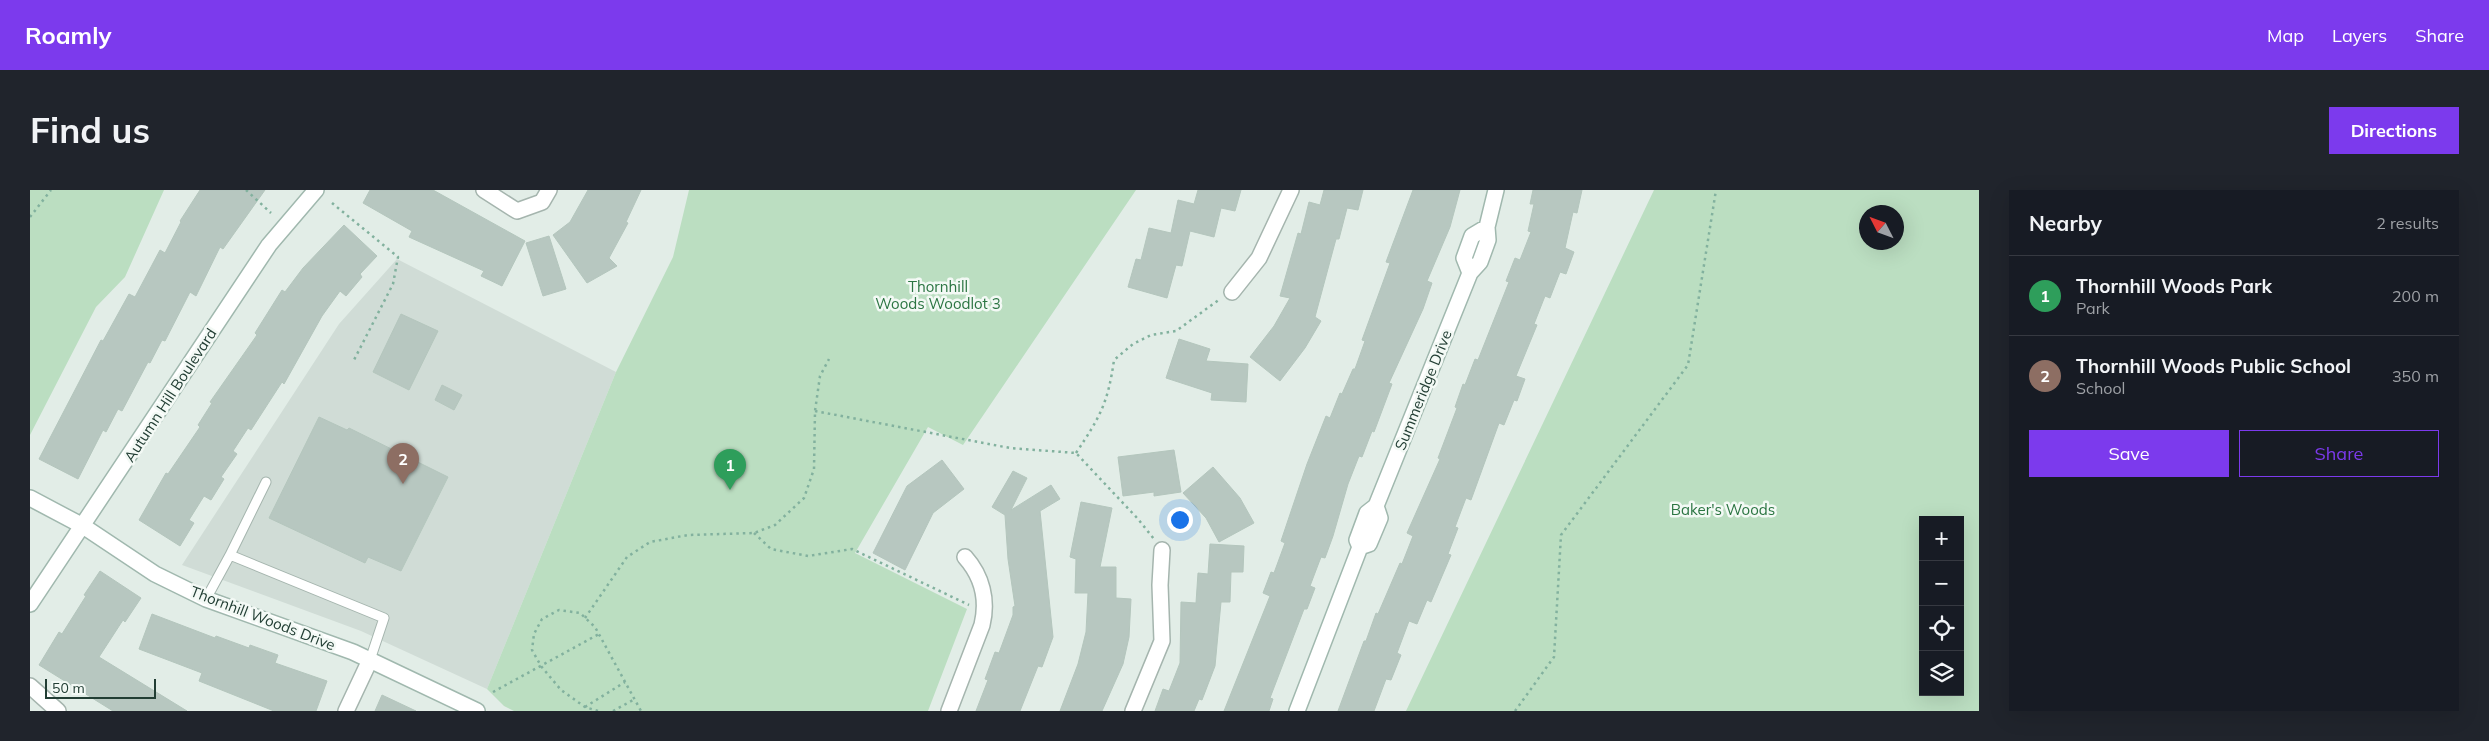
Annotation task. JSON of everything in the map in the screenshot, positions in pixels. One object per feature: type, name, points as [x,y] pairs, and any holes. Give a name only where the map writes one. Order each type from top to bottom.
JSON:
[{"type":"street","name":"Autumn Hill Boulevard","points":[[30,604],[269,245],[316,190]]},
{"type":"street","points":[[484,190],[517,211],[542,202],[549,190]]},
{"type":"street","points":[[1232,292],[1258,258],[1291,190]]},
{"type":"street","name":"Summeridge Drive","points":[[1297,711],[1360,547],[1357,540],[1366,513],[1376,506],[1470,274],[1464,258],[1472,236],[1487,227],[1496,190]]},
{"type":"street","name":"Thornhill Woods Drive","points":[[30,498],[83,526],[155,574],[206,599],[370,660],[478,711]]},
{"type":"street","points":[[1133,711],[1162,640],[1160,585],[1162,550]]},
{"type":"street","points":[[949,711],[982,625],[984,613],[981,583],[965,557]]},
{"type":"street","points":[[346,711],[370,660]]},
{"type":"street","points":[[30,686],[58,711]]},
{"type":"lane","points":[[206,599],[266,482]]},
{"type":"lane","points":[[230,555],[384,618],[370,660]]},
{"type":"path","points":[[30,218],[51,190]]},
{"type":"path","points":[[246,190],[271,213]]},
{"type":"path","points":[[1515,711],[1554,658],[1561,535],[1688,365],[1716,190]]},
{"type":"path","points":[[332,203],[398,257],[393,284],[354,360]]},
{"type":"path","points":[[1076,453],[1101,414],[1110,389],[1114,360],[1133,344],[1151,335],[1176,331],[1203,310],[1232,292]]},
{"type":"path","points":[[585,618],[627,557],[650,542],[688,535],[754,533],[776,525],[804,498],[814,468],[815,411],[820,376],[828,359]]},
{"type":"path","points":[[815,411],[1010,448],[1076,453],[1138,519],[1162,550]]},
{"type":"path","points":[[754,533],[771,549],[808,556],[852,549],[969,606]]},
{"type":"path","points":[[598,711],[585,707],[560,690],[541,666],[532,650],[534,634],[542,620],[559,610],[580,613],[596,627],[641,711]]},
{"type":"path","points":[[493,692],[600,634]]},
{"type":"path","points":[[585,707],[625,682]]},
{"type":"path","points":[[613,711],[635,700]]},
{"type":"shaded area","points":[[397,259],[616,372],[487,689],[361,631],[182,565],[339,324]]},
{"type":"green space","points":[[30,190],[164,190],[125,277],[96,307],[30,435]]},
{"type":"green space","name":"Thornhill Woods Woodlot 3","points":[[689,190],[1136,190],[963,445],[928,427],[855,553],[967,609],[928,711],[514,711],[504,706],[487,689],[616,372],[673,257]]},
{"type":"green space","name":"Baker's Woods","points":[[1654,190],[1979,190],[1979,711],[1406,711]]},
{"type":"building","points":[[200,190],[265,190],[223,249],[220,247],[196,296],[190,292],[165,341],[162,340],[150,363],[148,362],[122,411],[118,409],[106,432],[103,430],[78,479],[39,459],[101,340],[103,341],[129,294],[135,297],[160,250],[165,253],[180,221]]},
{"type":"building","points":[[370,190],[433,190],[525,241],[502,286],[481,276],[484,271],[409,237],[412,231],[363,203]]},
{"type":"building","points":[[588,190],[641,190],[626,222],[628,223],[609,258],[617,266],[587,283],[553,235],[570,222]]},
{"type":"building","points":[[1198,190],[1241,190],[1235,211],[1221,208],[1214,237],[1190,231],[1182,266],[1176,265],[1167,298],[1128,287],[1136,259],[1141,260],[1149,228],[1171,233],[1178,200],[1194,204]]},
{"type":"building","points":[[1324,190],[1363,190],[1358,210],[1347,208],[1339,239],[1336,239],[1315,317],[1321,321],[1305,348],[1280,381],[1250,357],[1274,326],[1290,298],[1280,296],[1298,233],[1301,234],[1309,202],[1320,205]]},
{"type":"building","points":[[1413,190],[1460,190],[1450,227],[1427,281],[1432,283],[1423,309],[1389,383],[1392,384],[1374,432],[1372,431],[1362,457],[1359,456],[1348,484],[1325,558],[1321,557],[1310,586],[1315,588],[1307,609],[1304,609],[1270,698],[1273,699],[1269,711],[1224,711],[1270,596],[1263,593],[1271,572],[1274,573],[1285,543],[1281,541],[1307,464],[1326,416],[1330,418],[1340,393],[1342,394],[1353,369],[1355,369],[1365,341],[1362,340],[1390,263],[1386,262]]},
{"type":"building","points":[[1533,190],[1582,190],[1577,213],[1573,212],[1565,248],[1574,252],[1566,274],[1560,272],[1550,298],[1545,296],[1534,324],[1537,325],[1516,376],[1525,379],[1517,401],[1514,400],[1504,425],[1499,423],[1471,500],[1466,498],[1455,527],[1458,528],[1448,554],[1451,555],[1431,602],[1427,600],[1417,624],[1409,621],[1397,653],[1401,655],[1391,680],[1386,679],[1374,711],[1338,711],[1376,613],[1378,614],[1413,536],[1407,533],[1440,459],[1438,458],[1457,408],[1455,407],[1463,384],[1465,385],[1475,359],[1478,360],[1509,282],[1506,281],[1515,258],[1520,260],[1531,232],[1528,231],[1534,204],[1530,204]]},
{"type":"building","points":[[344,225],[377,256],[360,274],[362,277],[346,296],[340,291],[322,316],[284,384],[282,382],[251,430],[248,428],[233,451],[237,454],[221,477],[224,479],[211,500],[204,496],[189,520],[194,523],[180,546],[139,520],[166,473],[168,474],[200,427],[198,425],[212,403],[210,402],[257,335],[255,333],[282,290],[285,292],[303,268]]},
{"type":"building","points":[[549,236],[566,289],[543,296],[526,243]]},
{"type":"building","points":[[401,314],[438,331],[409,390],[373,372]]},
{"type":"building","points":[[1179,339],[1210,349],[1206,361],[1248,364],[1246,402],[1211,400],[1212,393],[1166,378]]},
{"type":"building","points":[[442,385],[462,395],[454,410],[435,400]]},
{"type":"building","points":[[319,417],[347,430],[349,428],[448,477],[401,571],[368,557],[365,563],[269,518]]},
{"type":"building","points":[[1174,450],[1181,492],[1154,496],[1154,492],[1123,496],[1118,457]]},
{"type":"building","points":[[942,460],[964,489],[933,513],[905,570],[873,553],[907,486]]},
{"type":"building","points":[[1213,467],[1240,498],[1254,523],[1219,542],[1206,518],[1183,493]]},
{"type":"building","points":[[1013,471],[1027,478],[1011,510],[1051,485],[1060,499],[1040,511],[1053,637],[1042,667],[1038,666],[1020,711],[976,711],[988,680],[985,679],[995,652],[999,653],[1013,615],[1013,607],[1015,606],[1008,559],[1005,515],[992,507]]},
{"type":"building","points":[[1081,502],[1112,508],[1100,567],[1116,567],[1116,598],[1131,599],[1129,637],[1123,664],[1102,711],[1060,711],[1078,664],[1086,632],[1088,593],[1075,593],[1076,559],[1070,557]]},
{"type":"building","points":[[1210,544],[1244,546],[1243,572],[1231,572],[1230,602],[1221,602],[1215,666],[1202,700],[1199,699],[1194,711],[1155,711],[1163,689],[1169,691],[1180,663],[1181,602],[1196,603],[1198,573],[1208,574]]},
{"type":"building","points":[[100,571],[141,598],[125,622],[123,620],[99,657],[187,711],[113,711],[39,665],[59,632],[62,634]]},
{"type":"building","points":[[152,614],[215,638],[216,636],[249,648],[250,645],[278,655],[275,663],[327,681],[316,711],[274,711],[199,681],[202,673],[139,649]]},
{"type":"building","points":[[382,695],[416,711],[375,711]]},
{"type":"place","name":"Thornhill Woods Public School","points":[[403,484]]},
{"type":"place","name":"Thornhill Woods Park","points":[[730,490]]}]
